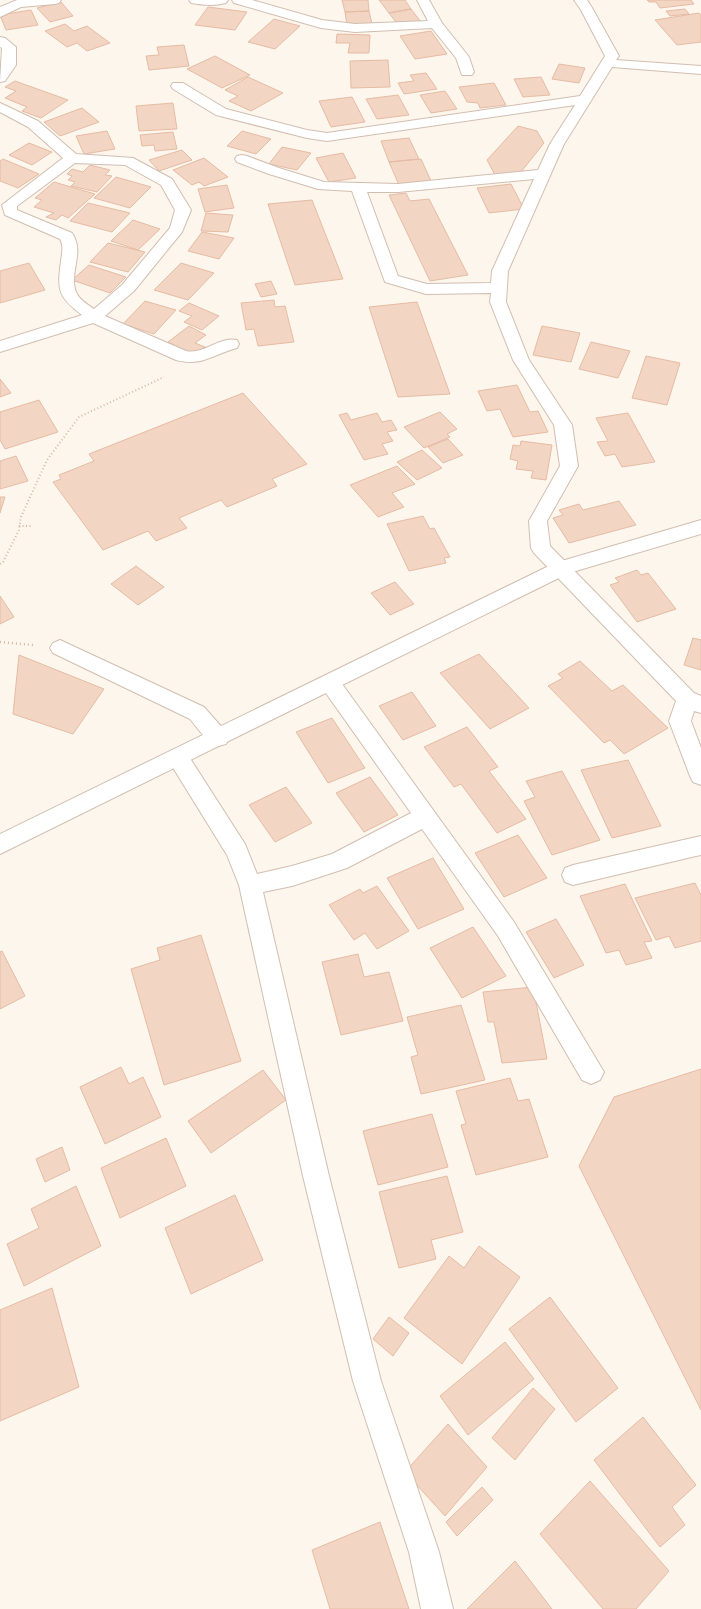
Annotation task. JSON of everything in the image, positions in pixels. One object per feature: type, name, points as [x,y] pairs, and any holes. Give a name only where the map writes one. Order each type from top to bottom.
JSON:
[{"type":"street","points":[[0,13],[22,2],[55,0]]},
{"type":"street","points":[[195,0],[222,0]]},
{"type":"street","points":[[238,0],[322,24],[355,28],[436,24]]},
{"type":"street","points":[[422,0],[436,24],[462,57],[467,72]]},
{"type":"street","points":[[580,0],[587,9],[612,56],[557,144],[500,271],[498,302],[521,360],[563,425],[569,466],[538,521],[541,548],[694,702],[680,721],[701,776]]},
{"type":"street","points":[[0,41],[9,47],[9,65],[0,78]]},
{"type":"street","points":[[608,64],[701,70]]},
{"type":"street","points":[[178,86],[221,112],[307,134],[327,137],[585,99]]},
{"type":"street","points":[[0,108],[33,124],[51,138],[72,158]]},
{"type":"street","points":[[0,347],[94,317],[128,288],[177,229],[183,210],[167,182],[128,161],[72,158],[9,205],[10,212],[67,236],[71,246],[66,280],[69,294],[75,302],[94,317],[182,356],[192,358],[207,355],[223,346],[231,344]]},
{"type":"street","points":[[242,159],[274,172],[323,186],[398,188],[544,174]]},
{"type":"street","points":[[358,187],[391,278],[426,289],[499,288]]},
{"type":"street","points":[[0,845],[562,568],[701,527]]},
{"type":"street","points":[[60,648],[197,713],[218,738]]},
{"type":"street","points":[[330,682],[506,929],[591,1072]]},
{"type":"street","points":[[178,758],[237,852],[250,885],[316,1176],[367,1382],[424,1552],[437,1609]]},
{"type":"street","points":[[250,885],[292,876],[339,861],[426,816]]},
{"type":"street","points":[[573,875],[696,848],[701,845]]},
{"type":"path","points":[[0,564],[6,556],[19,526],[21,517],[47,460],[79,417],[168,375]]},
{"type":"path","points":[[19,526],[32,526]]},
{"type":"path","points":[[0,642],[60,648]]},
{"type":"building","points":[[342,0],[368,0],[369,11],[345,12]]},
{"type":"building","points":[[379,0],[405,0],[411,9],[389,13]]},
{"type":"building","points":[[647,0],[691,0],[694,4],[660,8],[656,2],[649,2]]},
{"type":"building","points":[[61,2],[73,16],[50,22],[37,8]]},
{"type":"building","points":[[208,7],[247,12],[235,30],[195,25]]},
{"type":"building","points":[[411,9],[421,22],[399,26],[389,13]]},
{"type":"building","points":[[685,9],[689,14],[670,16],[666,11]]},
{"type":"building","points":[[31,10],[38,25],[6,30],[0,15]]},
{"type":"building","points":[[369,11],[372,24],[347,25],[345,12]]},
{"type":"building","points":[[699,13],[701,15],[701,42],[677,45],[655,20]]},
{"type":"building","points":[[274,19],[300,26],[275,49],[248,42]]},
{"type":"building","points":[[65,24],[74,31],[87,26],[110,43],[87,51],[77,43],[67,47],[45,31]]},
{"type":"building","points":[[431,31],[447,54],[415,59],[400,36]]},
{"type":"building","points":[[337,34],[370,35],[369,53],[348,53],[350,43],[336,43]]},
{"type":"building","points":[[184,45],[189,66],[149,70],[146,56],[159,55],[157,47]]},
{"type":"building","points":[[215,56],[250,75],[222,88],[187,69]]},
{"type":"building","points":[[388,60],[390,87],[351,88],[350,61]]},
{"type":"building","points":[[559,64],[585,68],[579,83],[552,79]]},
{"type":"building","points":[[426,73],[437,89],[404,94],[398,83],[414,81],[410,75]]},
{"type":"building","points":[[248,77],[283,93],[251,111],[229,101],[238,96],[225,90]]},
{"type":"building","points":[[541,77],[550,95],[523,97],[514,79]]},
{"type":"building","points":[[15,81],[68,100],[41,118],[22,111],[27,107],[5,98],[16,91],[5,87]]},
{"type":"building","points":[[494,83],[506,105],[480,108],[478,103],[467,102],[459,87]]},
{"type":"building","points":[[445,91],[457,109],[431,113],[420,95]]},
{"type":"building","points":[[398,95],[409,115],[377,119],[366,99]]},
{"type":"building","points":[[352,97],[365,122],[331,127],[319,101]]},
{"type":"building","points":[[173,103],[177,129],[139,131],[136,106]]},
{"type":"building","points":[[82,108],[99,122],[60,136],[44,122]]},
{"type":"building","points":[[518,126],[537,131],[544,143],[521,172],[495,175],[487,160]]},
{"type":"building","points":[[107,131],[115,149],[84,154],[76,136]]},
{"type":"building","points":[[242,131],[271,139],[256,154],[227,146]]},
{"type":"building","points":[[173,132],[177,149],[155,151],[154,145],[142,146],[140,135]]},
{"type":"building","points":[[409,138],[419,159],[389,162],[381,141]]},
{"type":"building","points":[[29,143],[52,152],[32,165],[9,155]]},
{"type":"building","points":[[282,147],[311,153],[297,170],[269,164]]},
{"type":"building","points":[[182,150],[192,160],[159,171],[149,160]]},
{"type":"building","points":[[343,153],[356,178],[329,182],[316,158]]},
{"type":"building","points":[[204,158],[228,177],[204,186],[199,182],[192,185],[173,170]]},
{"type":"building","points":[[3,159],[39,174],[18,188],[0,181],[0,161]]},
{"type":"building","points":[[421,159],[431,181],[399,185],[389,162]]},
{"type":"building","points":[[90,165],[110,170],[105,175],[112,176],[97,192],[71,186],[75,182],[68,180],[72,176],[67,174],[72,169],[83,172]]},
{"type":"building","points":[[116,177],[151,187],[130,208],[94,198]]},
{"type":"building","points":[[54,182],[95,194],[68,218],[62,215],[56,220],[46,217],[54,213],[34,207],[42,200],[35,198]]},
{"type":"building","points":[[511,184],[524,209],[489,213],[477,188]]},
{"type":"building","points":[[227,185],[234,208],[205,212],[198,189]]},
{"type":"building","points":[[406,193],[410,201],[429,199],[468,275],[430,281],[389,195]]},
{"type":"building","points":[[312,200],[343,279],[295,285],[268,204]]},
{"type":"building","points":[[88,203],[130,213],[112,232],[70,221]]},
{"type":"building","points":[[206,213],[233,215],[228,232],[201,231]]},
{"type":"building","points":[[133,220],[160,229],[138,250],[111,241]]},
{"type":"building","points":[[202,232],[234,238],[219,259],[188,251]]},
{"type":"building","points":[[108,243],[145,252],[128,272],[90,262]]},
{"type":"building","points":[[29,263],[45,290],[0,303],[0,271]]},
{"type":"building","points":[[181,263],[214,273],[188,300],[154,290]]},
{"type":"building","points":[[89,265],[126,277],[110,293],[72,280]]},
{"type":"building","points":[[271,281],[277,294],[261,297],[255,284]]},
{"type":"building","points":[[274,300],[275,307],[285,306],[294,342],[258,346],[254,329],[246,330],[241,303]]},
{"type":"building","points":[[145,301],[176,310],[154,334],[123,324]]},
{"type":"building","points":[[417,302],[450,394],[398,397],[369,307]]},
{"type":"building","points":[[189,303],[219,316],[202,330],[184,322],[192,316],[179,311]]},
{"type":"building","points":[[189,326],[206,335],[195,343],[205,347],[195,355],[168,342]]},
{"type":"building","points":[[542,326],[580,333],[571,362],[533,355]]},
{"type":"building","points":[[591,342],[630,351],[618,378],[579,369]]},
{"type":"building","points":[[646,356],[680,363],[667,405],[632,398]]},
{"type":"building","points":[[0,379],[11,393],[0,397]]},
{"type":"building","points":[[517,385],[530,412],[538,411],[548,432],[513,437],[500,409],[487,411],[478,391]]},
{"type":"building","points":[[243,393],[307,464],[272,479],[277,486],[227,507],[221,500],[179,518],[187,528],[156,541],[148,531],[103,550],[53,482],[61,479],[59,475],[94,461],[89,454]]},
{"type":"building","points":[[39,400],[58,432],[5,449],[0,440],[0,412]]},
{"type":"building","points":[[440,412],[457,429],[447,434],[450,437],[424,448],[404,427]]},
{"type":"building","points":[[347,413],[351,420],[377,413],[382,422],[391,420],[397,430],[387,432],[393,441],[382,444],[388,454],[364,460],[339,415]]},
{"type":"building","points":[[628,413],[655,462],[622,467],[615,454],[605,456],[597,442],[608,441],[596,418]]},
{"type":"building","points":[[448,439],[463,455],[443,463],[428,447]]},
{"type":"building","points":[[521,441],[552,445],[546,480],[531,478],[533,471],[516,469],[518,461],[510,459],[513,445],[520,446]]},
{"type":"building","points":[[422,450],[442,468],[417,480],[397,462]]},
{"type":"building","points":[[16,456],[28,481],[0,489],[0,461]]},
{"type":"building","points":[[397,466],[415,484],[392,493],[404,507],[378,517],[350,485]]},
{"type":"building","points":[[0,497],[5,497],[0,513]]},
{"type":"building","points":[[619,501],[636,525],[569,543],[553,518],[563,515],[559,510],[579,504],[583,510]]},
{"type":"building","points":[[423,516],[430,529],[434,528],[450,557],[444,558],[446,563],[409,571],[387,524]]},
{"type":"building","points":[[136,566],[164,587],[138,605],[111,584]]},
{"type":"building","points":[[637,570],[641,575],[648,573],[676,609],[637,622],[610,585],[619,582],[615,578]]},
{"type":"building","points":[[395,582],[414,604],[390,615],[371,593]]},
{"type":"building","points":[[0,596],[14,617],[0,624]]},
{"type":"building","points":[[693,638],[701,640],[701,670],[684,665]]},
{"type":"building","points":[[479,654],[529,708],[490,729],[440,673]]},
{"type":"building","points":[[19,655],[104,689],[73,734],[13,714]]},
{"type":"building","points":[[580,661],[612,691],[623,685],[668,728],[624,754],[610,740],[604,743],[548,686],[563,678],[558,674]]},
{"type":"building","points":[[412,692],[436,726],[403,740],[379,706]]},
{"type":"building","points":[[332,718],[365,768],[328,783],[296,732]]},
{"type":"building","points":[[467,727],[498,767],[489,771],[526,819],[497,833],[461,784],[454,787],[424,747]]},
{"type":"building","points":[[628,760],[661,826],[612,838],[581,770]]},
{"type":"building","points":[[562,771],[600,840],[552,855],[524,801],[535,797],[526,781]]},
{"type":"building","points":[[370,777],[398,815],[364,832],[336,793]]},
{"type":"building","points":[[286,787],[312,823],[275,842],[249,805]]},
{"type":"building","points":[[518,835],[547,878],[504,897],[475,853]]},
{"type":"building","points":[[433,858],[464,909],[418,929],[387,878]]},
{"type":"building","points":[[695,883],[701,895],[701,941],[675,948],[669,936],[656,940],[635,898]]},
{"type":"building","points":[[625,884],[652,941],[644,942],[652,958],[626,965],[619,950],[606,953],[580,896]]},
{"type":"building","points":[[377,886],[409,931],[377,949],[365,933],[354,940],[329,905],[360,889],[363,893]]},
{"type":"building","points":[[556,919],[584,965],[554,978],[526,932]]},
{"type":"building","points":[[473,927],[506,976],[462,998],[430,948]]},
{"type":"building","points":[[201,935],[241,1061],[164,1085],[131,969],[160,960],[157,948]]},
{"type":"building","points":[[2,951],[25,996],[0,1009],[0,952]]},
{"type":"building","points":[[358,954],[364,977],[389,972],[403,1021],[341,1035],[322,962]]},
{"type":"building","points":[[533,987],[547,1059],[502,1063],[494,1022],[488,1022],[483,992]]},
{"type":"building","points":[[461,1005],[485,1080],[421,1094],[411,1057],[418,1055],[407,1017]]},
{"type":"building","points":[[121,1067],[129,1084],[143,1077],[161,1117],[105,1144],[80,1087]]},
{"type":"building","points":[[701,1069],[701,1410],[579,1166],[614,1097]]},
{"type":"building","points":[[263,1070],[286,1100],[211,1153],[188,1121]]},
{"type":"building","points":[[510,1078],[518,1101],[529,1099],[548,1157],[476,1175],[461,1125],[466,1124],[456,1091]]},
{"type":"building","points":[[432,1114],[448,1167],[378,1185],[363,1131]]},
{"type":"building","points":[[166,1138],[186,1186],[120,1218],[101,1168]]},
{"type":"building","points":[[62,1147],[70,1170],[45,1182],[36,1159]]},
{"type":"building","points":[[447,1176],[463,1232],[431,1240],[436,1259],[399,1268],[379,1192]]},
{"type":"building","points":[[76,1186],[101,1246],[24,1286],[7,1244],[39,1228],[31,1209]]},
{"type":"building","points":[[235,1195],[263,1260],[191,1294],[165,1228]]},
{"type":"building","points":[[479,1246],[520,1277],[462,1364],[404,1318],[449,1256],[464,1268]]},
{"type":"building","points":[[52,1288],[79,1387],[0,1421],[0,1310]]},
{"type":"building","points":[[550,1297],[618,1388],[576,1422],[509,1329]]},
{"type":"building","points":[[389,1317],[409,1333],[393,1356],[373,1339]]},
{"type":"building","points":[[505,1342],[534,1379],[468,1435],[440,1396]]},
{"type":"building","points":[[533,1388],[555,1409],[515,1460],[492,1438]]},
{"type":"building","points":[[643,1417],[696,1485],[672,1507],[685,1525],[660,1547],[594,1460]]},
{"type":"building","points":[[448,1424],[487,1467],[445,1516],[405,1472]]},
{"type":"building","points":[[590,1481],[669,1571],[636,1609],[603,1609],[540,1534]]},
{"type":"building","points":[[482,1487],[493,1500],[457,1536],[446,1522]]},
{"type":"building","points":[[380,1522],[409,1609],[330,1609],[312,1550]]},
{"type":"building","points":[[515,1561],[552,1609],[467,1609]]}]
